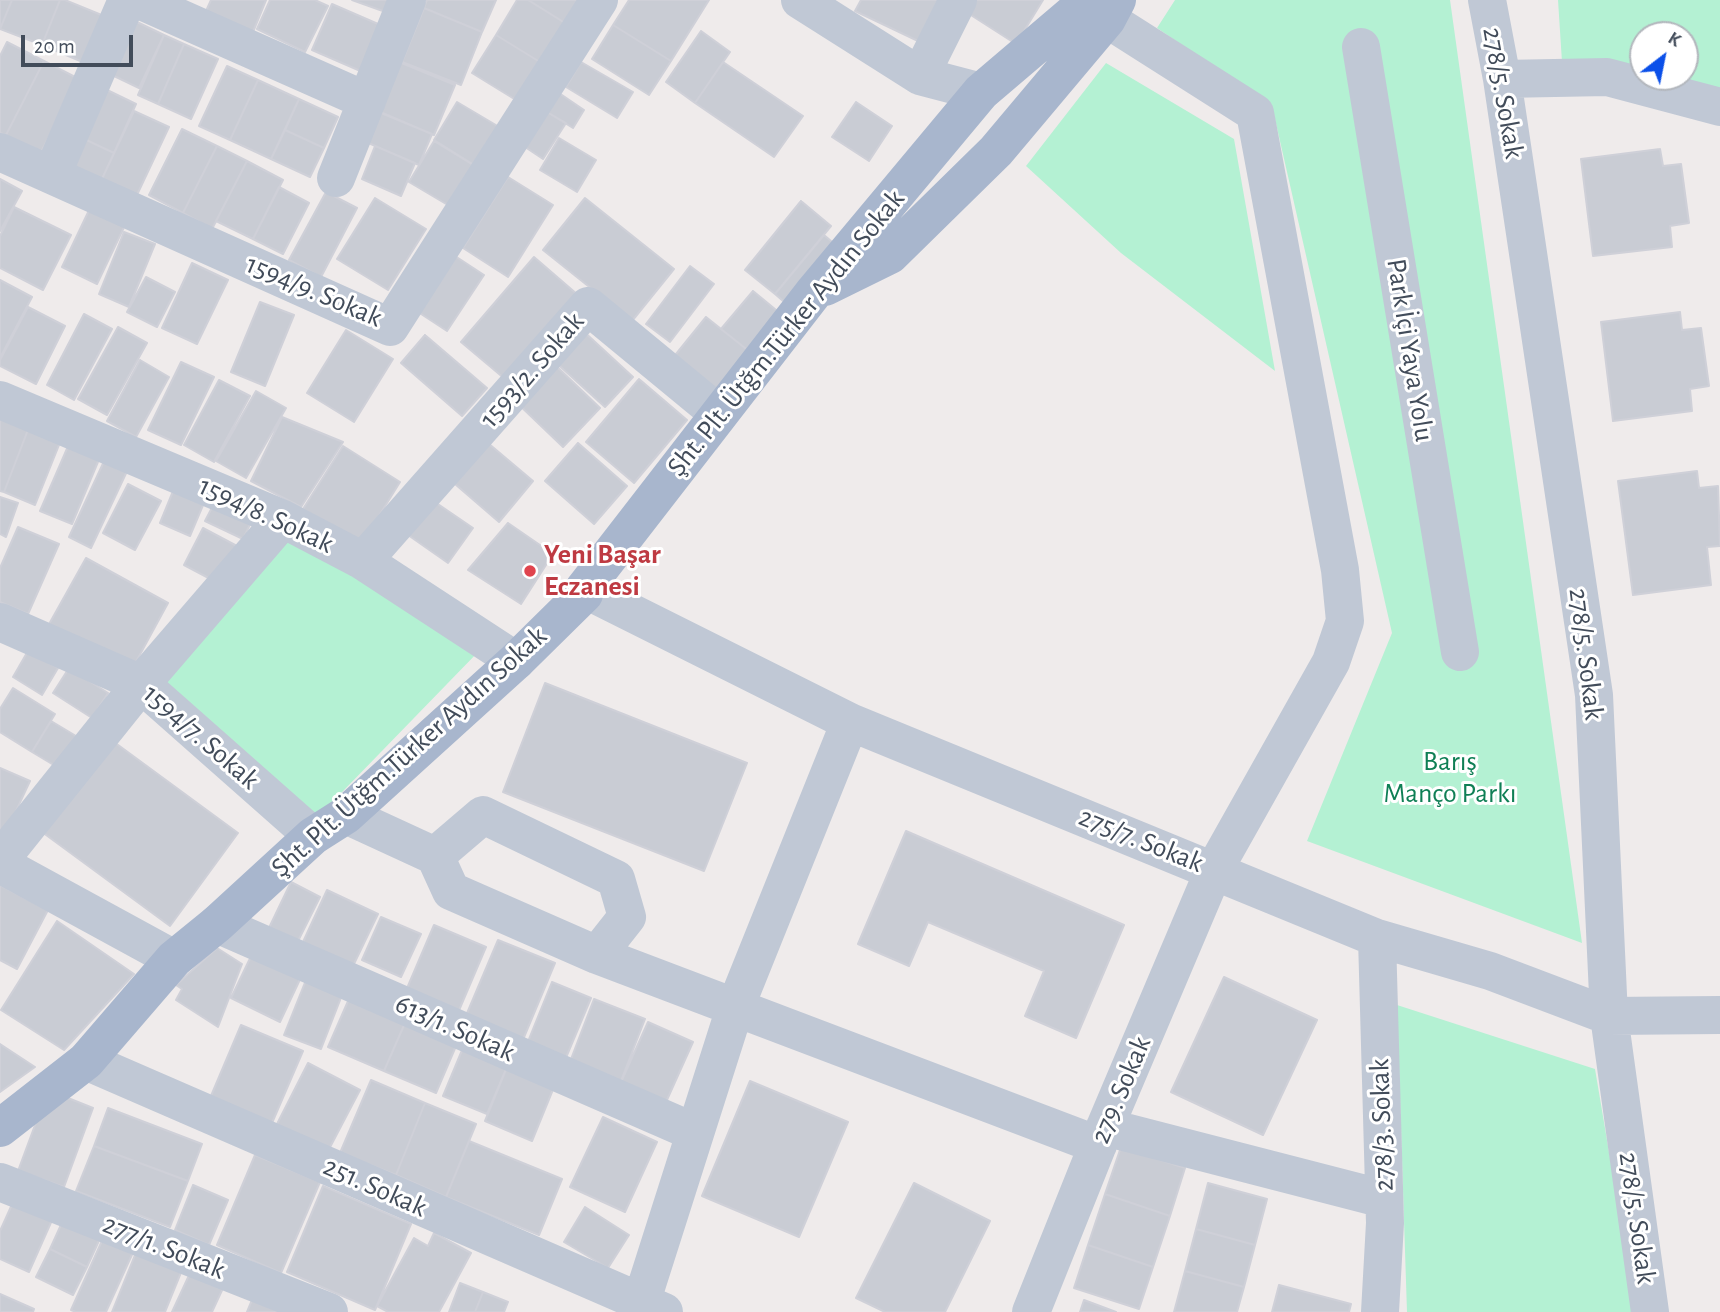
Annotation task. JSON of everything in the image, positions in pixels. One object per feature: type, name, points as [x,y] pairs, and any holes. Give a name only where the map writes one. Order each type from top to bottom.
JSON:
[{"type":"main road","name":"Şht. Plt. Ütğm.Türker Aydın Sokak","points":[[0,1128],[86,1061],[174,959],[217,924],[313,836],[346,815],[516,661],[584,594],[584,589],[814,292],[981,92],[1104,6]]},
{"type":"main road","points":[[814,292],[890,256],[996,151],[1104,6]]},
{"type":"street","points":[[52,175],[127,0]]},
{"type":"street","points":[[139,0],[367,101]]},
{"type":"street","points":[[336,178],[407,0]]},
{"type":"street","name":"1594/9. Sokak","points":[[0,152],[390,327],[599,0]]},
{"type":"street","points":[[800,0],[920,76],[981,92]]},
{"type":"street","points":[[920,76],[958,0]]},
{"type":"street","name":"278/5. Sokak","points":[[1487,0],[1503,79],[1594,695],[1609,1016],[1650,1312]]},
{"type":"street","name":"279. Sokak","points":[[1031,1312],[1214,870],[1331,662],[1345,621],[1340,570],[1255,114],[1104,6]]},
{"type":"street","name":"Park İçi Yaya Yolu","points":[[1361,47],[1460,652]]},
{"type":"street","points":[[1503,79],[1607,77],[1720,107]]},
{"type":"street","name":"1593/2. Sokak","points":[[363,561],[588,306],[719,414]]},
{"type":"street","name":"1594/8. Sokak","points":[[0,400],[283,519],[363,561],[516,661]]},
{"type":"street","points":[[174,959],[0,862],[141,684],[283,519]]},
{"type":"street","name":"275/7. Sokak","points":[[584,589],[850,722],[1377,938],[1490,971],[1609,1016],[1720,1015]]},
{"type":"street","name":"1594/7. Sokak","points":[[5,635],[141,684],[313,836]]},
{"type":"street","points":[[653,1308],[694,1132],[735,1008],[850,722]]},
{"type":"street","points":[[346,815],[435,856],[452,891],[597,955],[735,1008],[1102,1136],[1384,1199]]},
{"type":"street","points":[[435,856],[484,815],[616,878],[627,916],[597,955]]},
{"type":"street","name":"613/1. Sokak","points":[[217,924],[694,1132]]},
{"type":"street","name":"278/3. Sokak","points":[[1377,938],[1385,1223],[1380,1312]]},
{"type":"street","name":"251. Sokak","points":[[86,1061],[653,1308]]},
{"type":"street","name":"277/1. Sokak","points":[[0,1182],[329,1312]]},
{"type":"green space","name":"Barış Manço Parkı","points":[[1175,0],[1450,0],[1582,943],[1307,841],[1392,633],[1272,106],[1157,28]]},
{"type":"green space","points":[[1558,0],[1720,0],[1720,98],[1696,91],[1699,91],[1699,21],[1629,21],[1629,74],[1562,62]]},
{"type":"green space","points":[[1106,63],[1234,139],[1275,371],[1121,253],[1026,166]]},
{"type":"green space","points":[[286,529],[480,650],[313,822],[161,680]]},
{"type":"green space","points":[[1397,1005],[1595,1069],[1636,1312],[1407,1312]]},
{"type":"building","points":[[0,0],[12,0],[0,29]]},
{"type":"building","points":[[12,0],[60,0],[42,45],[0,29]]},
{"type":"building","points":[[60,0],[104,16],[85,63],[42,45]]},
{"type":"building","points":[[211,0],[266,0],[253,32],[206,11]]},
{"type":"building","points":[[270,0],[315,0],[328,6],[305,52],[257,29]]},
{"type":"building","points":[[352,0],[399,0],[394,15]]},
{"type":"building","points":[[427,0],[496,0],[482,32],[424,8]]},
{"type":"building","points":[[517,0],[528,0],[573,28],[548,67],[496,35]]},
{"type":"building","points":[[528,0],[590,0],[573,28]]},
{"type":"building","points":[[629,0],[709,0],[671,61],[613,25]]},
{"type":"building","points":[[861,0],[938,0],[918,41],[855,11]]},
{"type":"building","points":[[969,0],[1043,0],[1016,44],[963,10]]},
{"type":"building","points":[[332,4],[385,27],[365,73],[312,50]]},
{"type":"building","points":[[424,8],[482,32],[461,85],[402,62]]},
{"type":"building","points":[[137,22],[164,35],[139,88],[112,75]]},
{"type":"building","points":[[613,25],[671,61],[649,95],[592,59]]},
{"type":"building","points":[[701,31],[730,52],[695,103],[666,82]]},
{"type":"building","points":[[164,35],[184,44],[158,104],[138,95]]},
{"type":"building","points":[[496,35],[548,67],[524,105],[472,73]]},
{"type":"building","points":[[7,42],[44,61],[6,135],[0,133],[0,56]]},
{"type":"building","points":[[184,44],[218,59],[191,119],[158,104]]},
{"type":"building","points":[[392,59],[455,85],[434,135],[371,108]]},
{"type":"building","points":[[44,61],[79,79],[40,154],[6,135]]},
{"type":"building","points":[[581,62],[633,92],[617,118],[566,87]]},
{"type":"building","points":[[723,62],[803,116],[774,157],[695,103]]},
{"type":"building","points":[[227,66],[258,80],[230,140],[199,126]]},
{"type":"building","points":[[258,80],[299,99],[271,159],[230,140]]},
{"type":"building","points":[[103,88],[136,104],[114,153],[80,137]]},
{"type":"building","points":[[559,93],[584,110],[573,128],[547,112]]},
{"type":"building","points":[[299,99],[338,117],[324,148],[285,130]]},
{"type":"building","points":[[457,102],[506,131],[482,170],[434,140]]},
{"type":"building","points":[[856,102],[892,126],[869,161],[832,137]]},
{"type":"building","points":[[369,108],[432,134],[419,165],[357,138]]},
{"type":"building","points":[[134,111],[169,127],[136,197],[101,181]]},
{"type":"building","points":[[547,112],[566,123],[543,159],[525,147]]},
{"type":"building","points":[[182,129],[217,146],[183,213],[149,195]]},
{"type":"building","points":[[285,130],[324,148],[310,177],[271,159]]},
{"type":"building","points":[[80,137],[114,153],[101,181],[68,165]]},
{"type":"building","points":[[559,138],[596,160],[577,192],[540,170]]},
{"type":"building","points":[[434,141],[483,171],[458,211],[409,182]]},
{"type":"building","points":[[217,146],[247,161],[212,229],[183,213]]},
{"type":"building","points":[[375,146],[415,163],[401,196],[362,179]]},
{"type":"building","points":[[1660,149],[1663,166],[1681,164],[1689,223],[1670,226],[1672,247],[1593,256],[1581,159]]},
{"type":"building","points":[[247,161],[283,180],[253,239],[216,221]]},
{"type":"building","points":[[508,177],[553,205],[508,277],[463,248]]},
{"type":"building","points":[[0,179],[22,191],[0,231]]},
{"type":"building","points":[[279,187],[309,203],[283,254],[253,239]]},
{"type":"building","points":[[326,192],[357,208],[321,277],[289,260]]},
{"type":"building","points":[[375,198],[426,229],[388,290],[337,259]]},
{"type":"building","points":[[585,198],[674,269],[632,321],[543,250]]},
{"type":"building","points":[[801,201],[831,226],[775,294],[745,270]]},
{"type":"building","points":[[92,204],[127,221],[97,284],[62,267]]},
{"type":"building","points":[[14,207],[71,235],[43,290],[0,268],[0,236]]},
{"type":"building","points":[[124,232],[155,244],[129,307],[99,294]]},
{"type":"building","points":[[824,235],[838,247],[790,307],[775,294]]},
{"type":"building","points":[[452,254],[484,275],[447,331],[415,310]]},
{"type":"building","points":[[534,257],[578,295],[505,379],[461,342]]},
{"type":"building","points":[[192,263],[228,280],[197,344],[162,328]]},
{"type":"building","points":[[690,266],[714,284],[670,342],[646,324]]},
{"type":"building","points":[[146,277],[175,292],[157,327],[127,312]]},
{"type":"building","points":[[0,280],[32,297],[0,358]]},
{"type":"building","points":[[753,291],[781,314],[750,352],[721,329]]},
{"type":"building","points":[[260,302],[294,315],[265,386],[231,372]]},
{"type":"building","points":[[28,307],[65,326],[36,384],[0,366],[0,360]]},
{"type":"building","points":[[1680,312],[1682,330],[1701,328],[1709,386],[1690,389],[1692,411],[1613,421],[1601,322]]},
{"type":"building","points":[[84,314],[112,329],[74,400],[47,385]]},
{"type":"building","points":[[706,317],[750,352],[714,395],[672,359]]},
{"type":"building","points":[[118,327],[147,343],[107,415],[78,399]]},
{"type":"building","points":[[581,329],[633,377],[605,407],[553,360]]},
{"type":"building","points":[[346,330],[393,359],[354,422],[307,393]]},
{"type":"building","points":[[425,335],[487,388],[462,416],[401,363]]},
{"type":"building","points":[[140,360],[169,377],[136,437],[107,421]]},
{"type":"building","points":[[551,361],[600,408],[563,447],[514,400]]},
{"type":"building","points":[[181,362],[214,377],[181,445],[148,430]]},
{"type":"building","points":[[639,379],[687,420],[634,483],[586,442]]},
{"type":"building","points":[[219,380],[250,396],[214,462],[184,445]]},
{"type":"building","points":[[256,391],[286,408],[246,478],[216,461]]},
{"type":"building","points":[[0,410],[31,422],[4,492],[0,491]]},
{"type":"building","points":[[282,417],[343,442],[301,507],[251,481]]},
{"type":"building","points":[[31,422],[63,435],[35,505],[4,492]]},
{"type":"building","points":[[482,438],[533,481],[499,522],[448,478]]},
{"type":"building","points":[[578,443],[627,486],[594,524],[545,481]]},
{"type":"building","points":[[69,444],[100,457],[72,524],[40,511]]},
{"type":"building","points":[[343,446],[400,482],[361,545],[303,509]]},
{"type":"building","points":[[106,457],[129,467],[91,548],[69,537]]},
{"type":"building","points":[[1697,471],[1699,488],[1718,486],[1720,546],[1707,547],[1711,585],[1633,595],[1618,481]]},
{"type":"building","points":[[178,479],[209,491],[190,536],[160,523]]},
{"type":"building","points":[[128,484],[161,501],[135,550],[103,533]]},
{"type":"building","points":[[218,496],[255,514],[243,539],[205,521]]},
{"type":"building","points":[[0,497],[18,503],[6,537],[0,534]]},
{"type":"building","points":[[432,500],[473,528],[448,563],[408,535]]},
{"type":"building","points":[[508,523],[553,554],[521,604],[468,570]]},
{"type":"building","points":[[18,527],[59,544],[28,614],[0,602],[0,568]]},
{"type":"building","points":[[203,528],[237,546],[218,583],[184,565]]},
{"type":"building","points":[[86,558],[168,603],[131,671],[48,626]]},
{"type":"building","points":[[28,651],[58,668],[42,695],[13,677]]},
{"type":"building","points":[[69,668],[108,693],[92,718],[53,693]]},
{"type":"building","points":[[545,683],[747,763],[704,871],[503,792]]},
{"type":"building","points":[[13,688],[55,714],[32,752],[0,732],[0,709]]},
{"type":"building","points":[[51,721],[76,736],[57,767],[32,752]]},
{"type":"building","points":[[110,739],[238,833],[170,926],[42,832]]},
{"type":"building","points":[[0,768],[30,781],[0,845]]},
{"type":"building","points":[[906,831],[1124,925],[1076,1038],[1025,1016],[1044,971],[928,922],[909,966],[858,944]]},
{"type":"building","points":[[291,882],[320,897],[296,945],[267,932]]},
{"type":"building","points":[[0,885],[48,910],[17,969],[0,960]]},
{"type":"building","points":[[327,890],[378,914],[353,966],[303,942]]},
{"type":"building","points":[[381,917],[421,934],[401,977],[362,960]]},
{"type":"building","points":[[57,921],[134,974],[64,1050],[1,1010]]},
{"type":"building","points":[[434,925],[486,947],[457,1015],[405,993]]},
{"type":"building","points":[[498,940],[555,963],[522,1042],[465,1018]]},
{"type":"building","points":[[217,948],[242,964],[218,1027],[176,1000],[182,989],[176,985]]},
{"type":"building","points":[[254,950],[303,973],[280,1022],[231,998]]},
{"type":"building","points":[[308,975],[344,990],[321,1049],[284,1035]]},
{"type":"building","points":[[1224,977],[1317,1020],[1263,1135],[1171,1092]]},
{"type":"building","points":[[552,982],[591,998],[565,1060],[527,1044]]},
{"type":"building","points":[[352,992],[408,1016],[384,1071],[328,1047]]},
{"type":"building","points":[[594,999],[645,1019],[619,1086],[568,1067]]},
{"type":"building","points":[[408,1016],[459,1039],[436,1093],[384,1071]]},
{"type":"building","points":[[648,1022],[693,1042],[662,1111],[617,1091]]},
{"type":"building","points":[[241,1025],[303,1051],[269,1130],[208,1103]]},
{"type":"building","points":[[465,1043],[509,1062],[487,1114],[443,1096]]},
{"type":"building","points":[[0,1044],[35,1067],[0,1092]]},
{"type":"building","points":[[308,1063],[360,1090],[327,1153],[276,1126]]},
{"type":"building","points":[[507,1067],[554,1087],[532,1141],[485,1121]]},
{"type":"building","points":[[371,1080],[425,1103],[396,1175],[340,1153]]},
{"type":"building","points":[[750,1081],[848,1122],[799,1237],[702,1196]]},
{"type":"building","points":[[48,1090],[93,1108],[64,1187],[18,1171]]},
{"type":"building","points":[[425,1103],[476,1124],[446,1197],[396,1175]]},
{"type":"building","points":[[108,1108],[202,1144],[188,1181],[94,1146]]},
{"type":"building","points":[[603,1117],[657,1142],[625,1212],[570,1187]]},
{"type":"building","points":[[469,1141],[562,1179],[539,1235],[446,1197]]},
{"type":"building","points":[[94,1146],[188,1181],[170,1227],[76,1191]]},
{"type":"building","points":[[1121,1147],[1185,1168],[1170,1216],[1105,1194]]},
{"type":"building","points":[[255,1155],[320,1182],[281,1273],[217,1245]]},
{"type":"building","points":[[914,1183],[990,1221],[945,1312],[885,1312],[856,1298]]},
{"type":"building","points":[[1208,1183],[1267,1199],[1255,1245],[1196,1229]]},
{"type":"building","points":[[193,1185],[228,1200],[209,1245],[175,1230]]},
{"type":"building","points":[[323,1186],[411,1224],[375,1310],[287,1272]]},
{"type":"building","points":[[1105,1194],[1170,1216],[1153,1267],[1088,1245]]},
{"type":"building","points":[[14,1200],[53,1218],[29,1272],[0,1259],[0,1231]]},
{"type":"building","points":[[585,1207],[629,1235],[608,1268],[564,1242]]},
{"type":"building","points":[[65,1216],[102,1234],[87,1267],[50,1249]]},
{"type":"building","points":[[1196,1229],[1255,1245],[1244,1287],[1185,1271]]},
{"type":"building","points":[[434,1233],[471,1253],[439,1312],[388,1312],[377,1306],[414,1238],[428,1246]]},
{"type":"building","points":[[105,1234],[135,1248],[106,1312],[71,1310]]},
{"type":"building","points":[[1088,1245],[1153,1267],[1139,1309],[1074,1288]]},
{"type":"building","points":[[50,1249],[87,1267],[73,1295],[36,1277]]},
{"type":"building","points":[[137,1250],[182,1270],[165,1312],[112,1312]]},
{"type":"building","points":[[191,1271],[224,1286],[212,1312],[172,1312]]},
{"type":"building","points":[[1185,1271],[1244,1287],[1237,1312],[1174,1312]]},
{"type":"building","points":[[460,1283],[483,1292],[475,1312],[449,1312]]},
{"type":"building","points":[[1279,1285],[1351,1304],[1349,1312],[1272,1312]]},
{"type":"building","points":[[483,1292],[508,1302],[504,1312],[475,1312]]},
{"type":"building","points":[[0,1294],[34,1309],[33,1312],[0,1312]]},
{"type":"building","points":[[252,1300],[282,1312],[247,1312]]},
{"type":"building","points":[[1084,1300],[1116,1312],[1080,1312]]},
{"type":"place","name":"Yeni Başar Eczanesi","points":[[530,571]]}]
